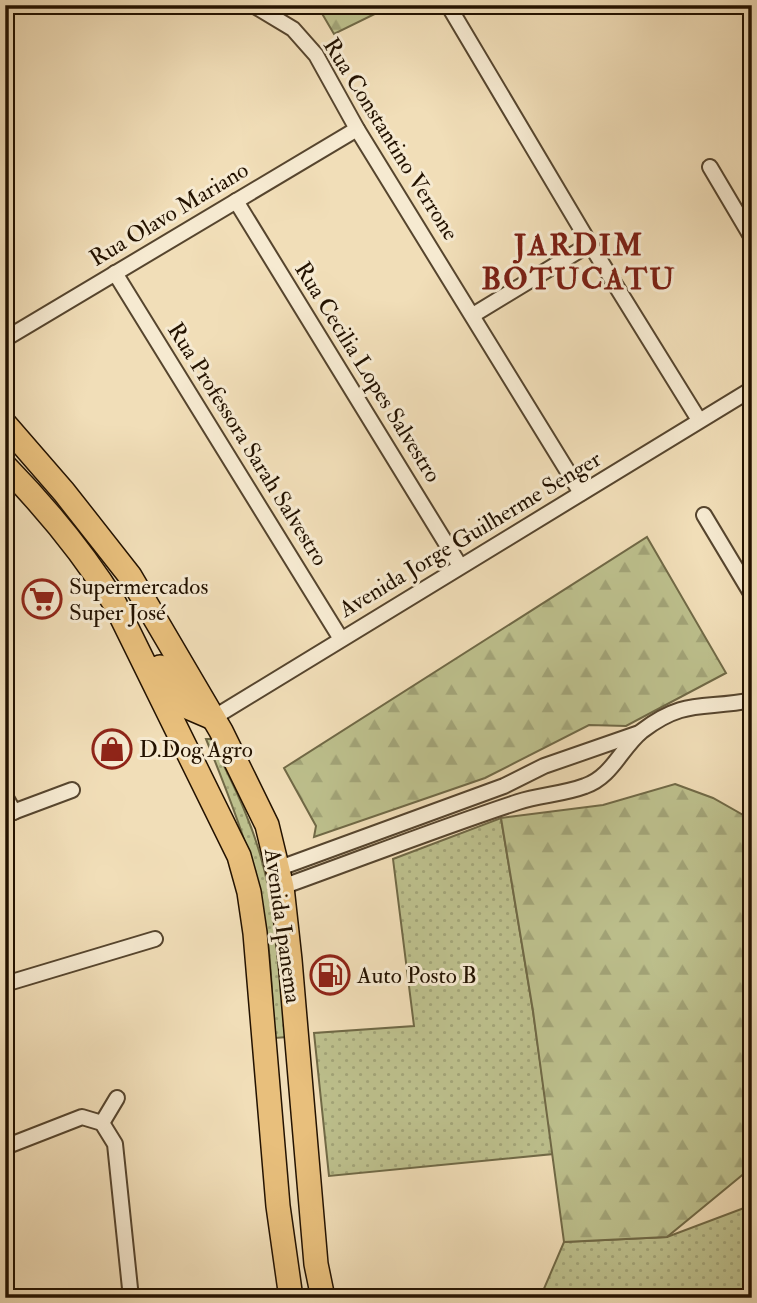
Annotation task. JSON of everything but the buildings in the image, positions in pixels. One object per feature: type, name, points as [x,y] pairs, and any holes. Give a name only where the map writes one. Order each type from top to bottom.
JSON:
[{"type":"main road","name":"Avenida Ipanema","points":[[5,424],[121,562],[213,718],[267,825],[280,878],[291,971],[316,1264],[323,1298]]},
{"type":"main road","name":"Avenida Ipanema","points":[[5,466],[48,514],[98,577],[115,604],[239,856],[249,892],[255,933],[278,1206],[291,1298]]},
{"type":"main road","points":[[115,604],[132,619],[185,706],[213,718]]},
{"type":"street","name":"Rua Constantino Verrone","points":[[253,5],[293,29],[316,55],[357,129],[581,493]]},
{"type":"street","points":[[451,10],[590,244],[699,420]]},
{"type":"street","name":"Rua Olavo Mariano","points":[[5,339],[357,129]]},
{"type":"street","points":[[709,167],[752,238]]},
{"type":"street","name":"Rua Cecilia Lopes Salvestro","points":[[236,201],[460,566]]},
{"type":"street","points":[[473,315],[590,244]]},
{"type":"street","name":"Rua Professora Sarah Salvestro","points":[[115,273],[341,639]]},
{"type":"street","name":"Avenida Jorge Guilherme Senger","points":[[213,718],[752,389]]},
{"type":"street","points":[[704,515],[752,595]]},
{"type":"street","points":[[280,878],[504,786],[544,766],[639,733],[671,712],[697,705],[752,700]]},
{"type":"street","points":[[280,878],[520,801],[587,786],[612,767],[639,733]]},
{"type":"street","points":[[5,796],[9,814],[72,790]]},
{"type":"street","points":[[5,984],[155,939]]},
{"type":"street","points":[[102,1122],[117,1098]]},
{"type":"street","points":[[5,1147],[82,1117],[102,1122],[116,1144],[131,1298]]},
{"type":"green space","points":[[317,5],[393,5],[334,34]]},
{"type":"green space","points":[[647,537],[726,673],[626,726],[589,725],[485,778],[314,837],[316,826],[284,768]]},
{"type":"green space","points":[[206,739],[211,739],[239,797],[257,843],[275,925],[287,1037],[275,1038],[269,948],[263,909],[234,811]]},
{"type":"green space","points":[[675,784],[713,798],[752,820],[752,1167],[667,1237],[564,1242],[533,1011],[501,818],[603,805]]},
{"type":"green space","points":[[501,818],[533,1011],[553,1154],[329,1176],[314,1033],[414,1026],[393,859]]},
{"type":"green space","points":[[752,1205],[752,1298],[540,1298],[564,1242],[667,1237]]},
{"type":"place","name":"Supermercados Super José","points":[[42,599]]},
{"type":"place","name":"D.Dog Agro","points":[[112,749]]},
{"type":"place","name":"Auto Posto B","points":[[330,975]]},
{"type":"district","name":"JARDIM BOTUCATU","points":[[579,262]]}]
